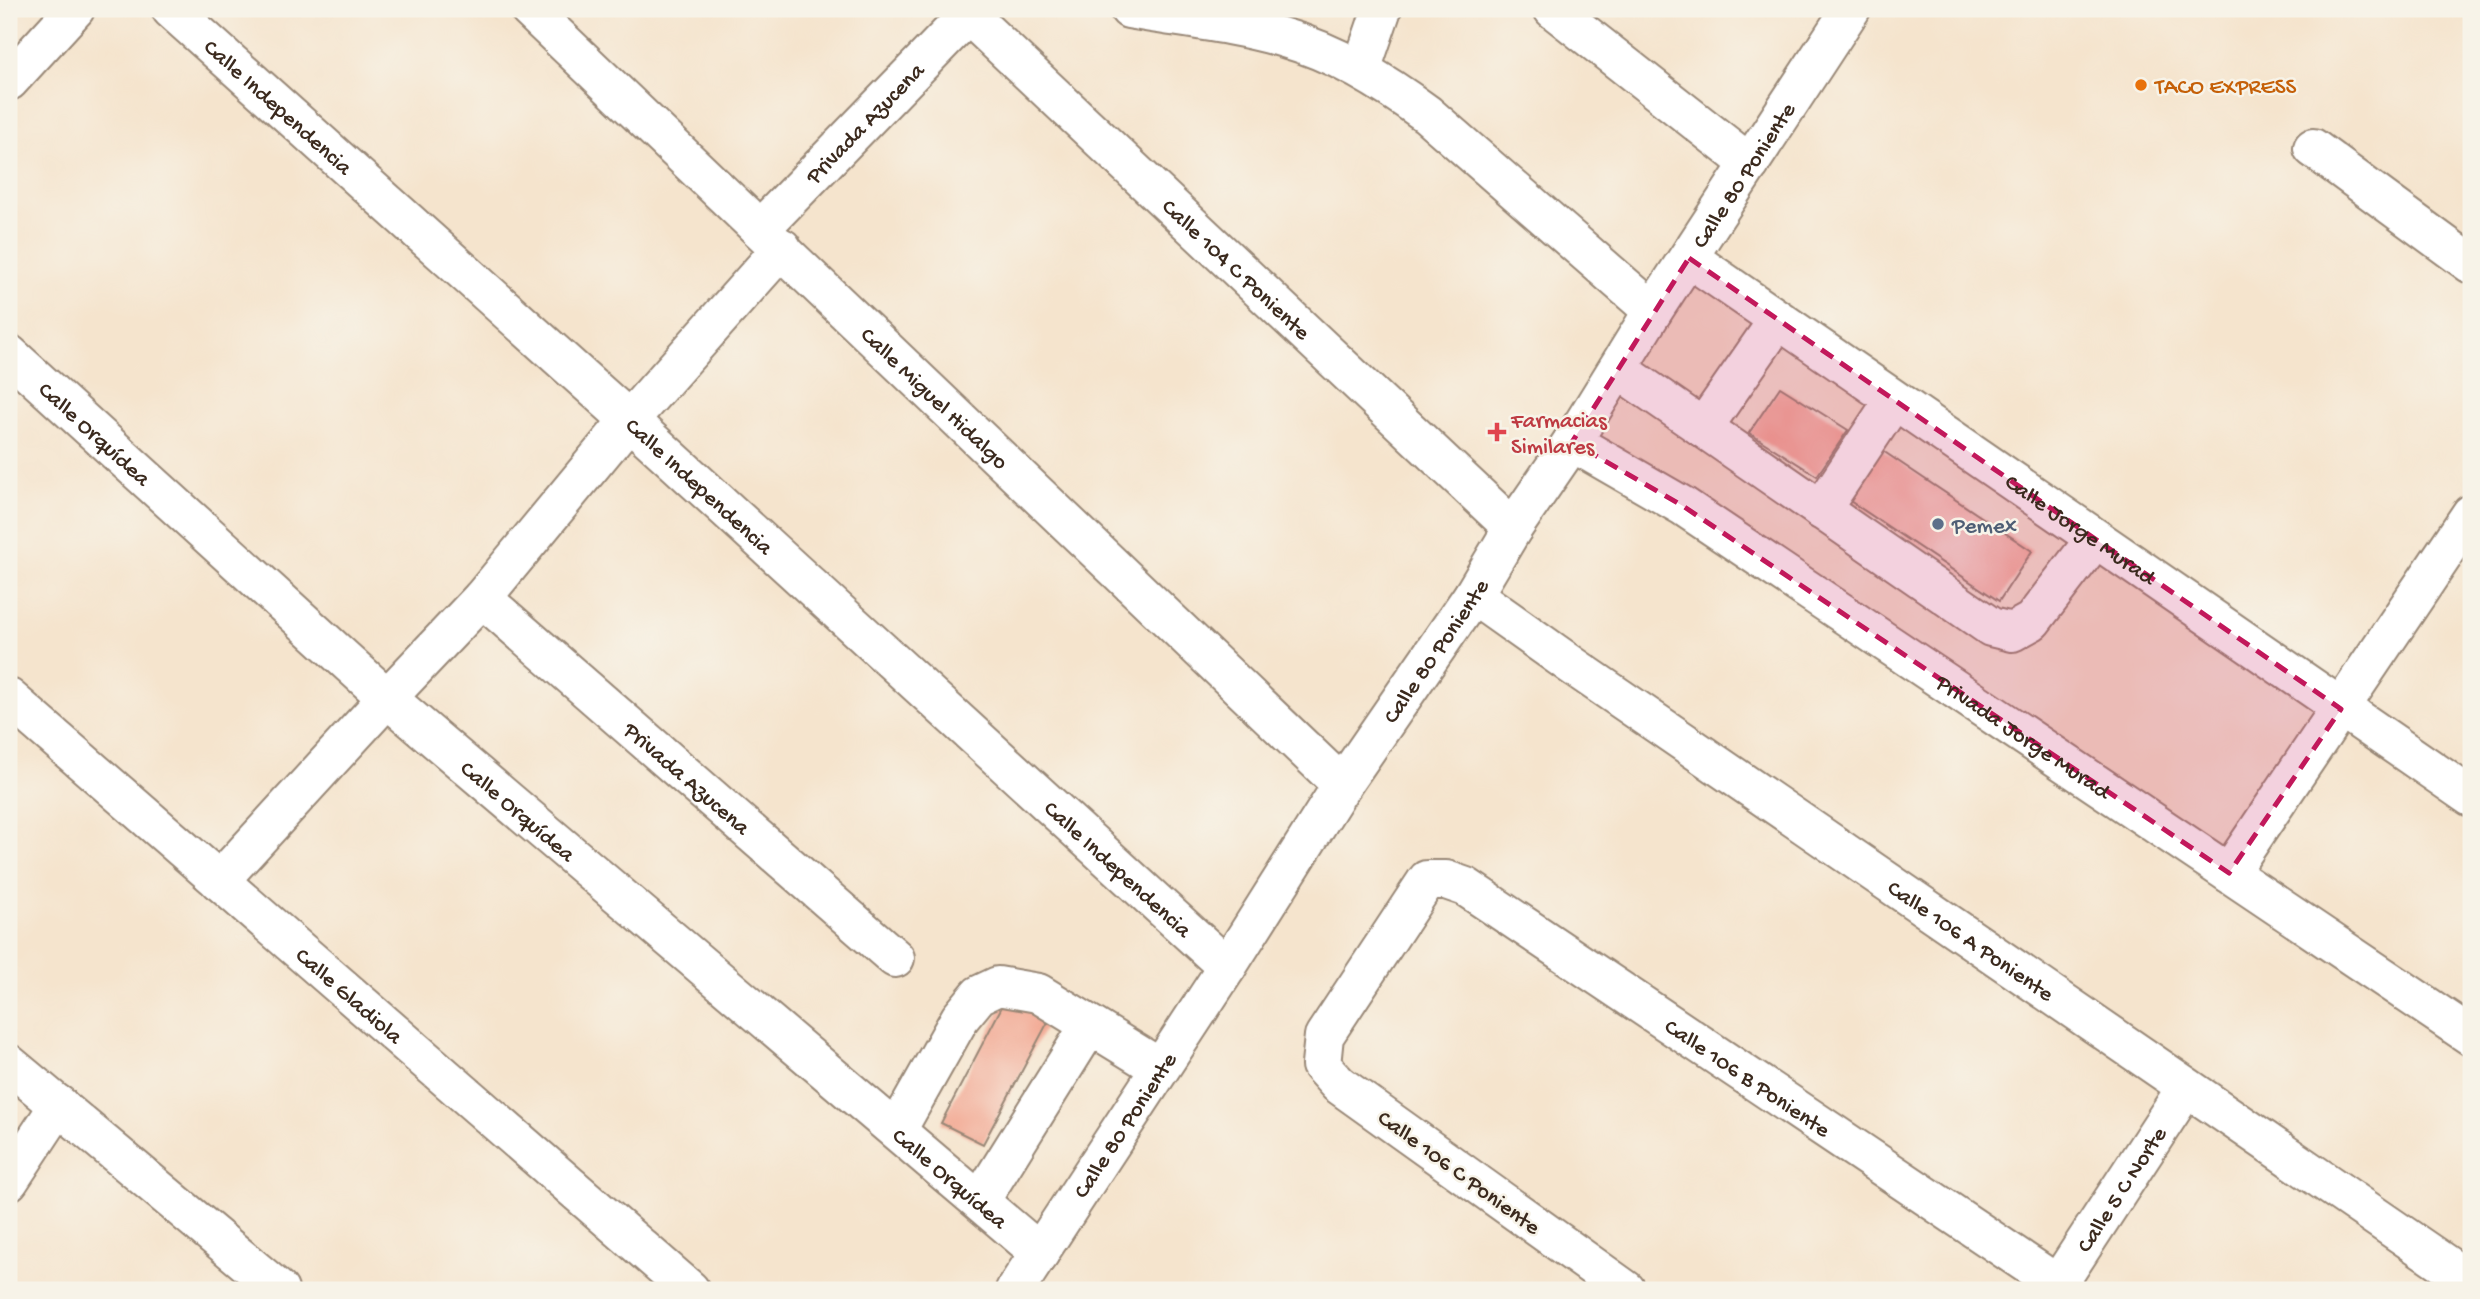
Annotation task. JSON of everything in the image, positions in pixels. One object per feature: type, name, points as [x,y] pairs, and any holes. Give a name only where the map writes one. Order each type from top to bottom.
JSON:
[{"type":"street","points":[[9,81],[75,9]]},
{"type":"street","name":"Calle Independencia","points":[[172,9],[629,420],[1227,967]]},
{"type":"street","name":"Calle Miguel Hidalgo","points":[[529,9],[1342,785]]},
{"type":"street","points":[[1129,9],[1198,13],[1240,28],[1282,37],[1362,70],[1427,114],[1653,311]]},
{"type":"street","points":[[1362,70],[1382,9]]},
{"type":"street","points":[[1553,9],[1750,164]]},
{"type":"street","name":"Privada Azucena","points":[[219,881],[482,598],[629,420],[771,238],[970,11]]},
{"type":"street","name":"Calle 104 C Poniente","points":[[970,11],[1513,528]]},
{"type":"street","name":"Calle 80 Poniente","points":[[1015,1290],[1227,967],[1342,785],[1473,594],[1513,528],[1572,442],[1653,311],[1750,164],[1835,15]]},
{"type":"street","points":[[2314,148],[2471,264]]},
{"type":"street","name":"Calle Jorge Murad","points":[[1689,258],[2471,797]]},
{"type":"street","points":[[1703,428],[1778,320]]},
{"type":"street","name":"Calle Orquídea","points":[[9,354],[387,698],[1040,1253]]},
{"type":"street","points":[[1618,369],[1990,627],[2012,632],[2032,621],[2095,539]]},
{"type":"street","points":[[1821,510],[1894,400]]},
{"type":"street","name":"Privada Jorge Murad","points":[[1572,442],[1683,506],[2471,1036]]},
{"type":"street","points":[[2229,873],[2471,514]]},
{"type":"street","name":"Calle 106 A Poniente","points":[[1473,594],[1596,682],[2471,1282]]},
{"type":"street","name":"Privada Azucena","points":[[482,598],[895,958]]},
{"type":"street","name":"Calle Gladiola","points":[[9,698],[690,1290]]},
{"type":"street","name":"Calle 106 B Poniente","points":[[1324,1036],[1427,880],[1446,880],[1466,887],[2059,1288]]},
{"type":"street","points":[[897,1130],[960,1018],[979,995],[998,986],[1038,993],[1160,1068]]},
{"type":"street","points":[[980,1201],[1090,1025]]},
{"type":"street","name":"Calle 106 C Poniente","points":[[1324,1036],[1321,1065],[1338,1084],[1626,1290]]},
{"type":"street","points":[[9,1064],[59,1105],[257,1284]]},
{"type":"street","name":"Calle 5 C Norte","points":[[2059,1288],[2186,1088]]},
{"type":"street","points":[[9,1181],[59,1105]]},
{"type":"highlighted area","points":[[1689,258],[2341,709],[2229,873],[1683,506],[1572,442]]},
{"type":"building","points":[[1780,387],[1848,430],[1817,476],[1749,433]]},
{"type":"building","name":"Pemex","points":[[1877,447],[2032,551],[1999,601],[1844,497]]},
{"type":"building","points":[[1007,997],[1049,1020],[983,1144],[941,1123]]},
{"type":"place","name":"TACO EXPRESS","points":[[2141,85]]},
{"type":"place","name":"Farmacias Similares","points":[[1497,432]]},
{"type":"place","name":"Pemex","points":[[1938,524]]}]
